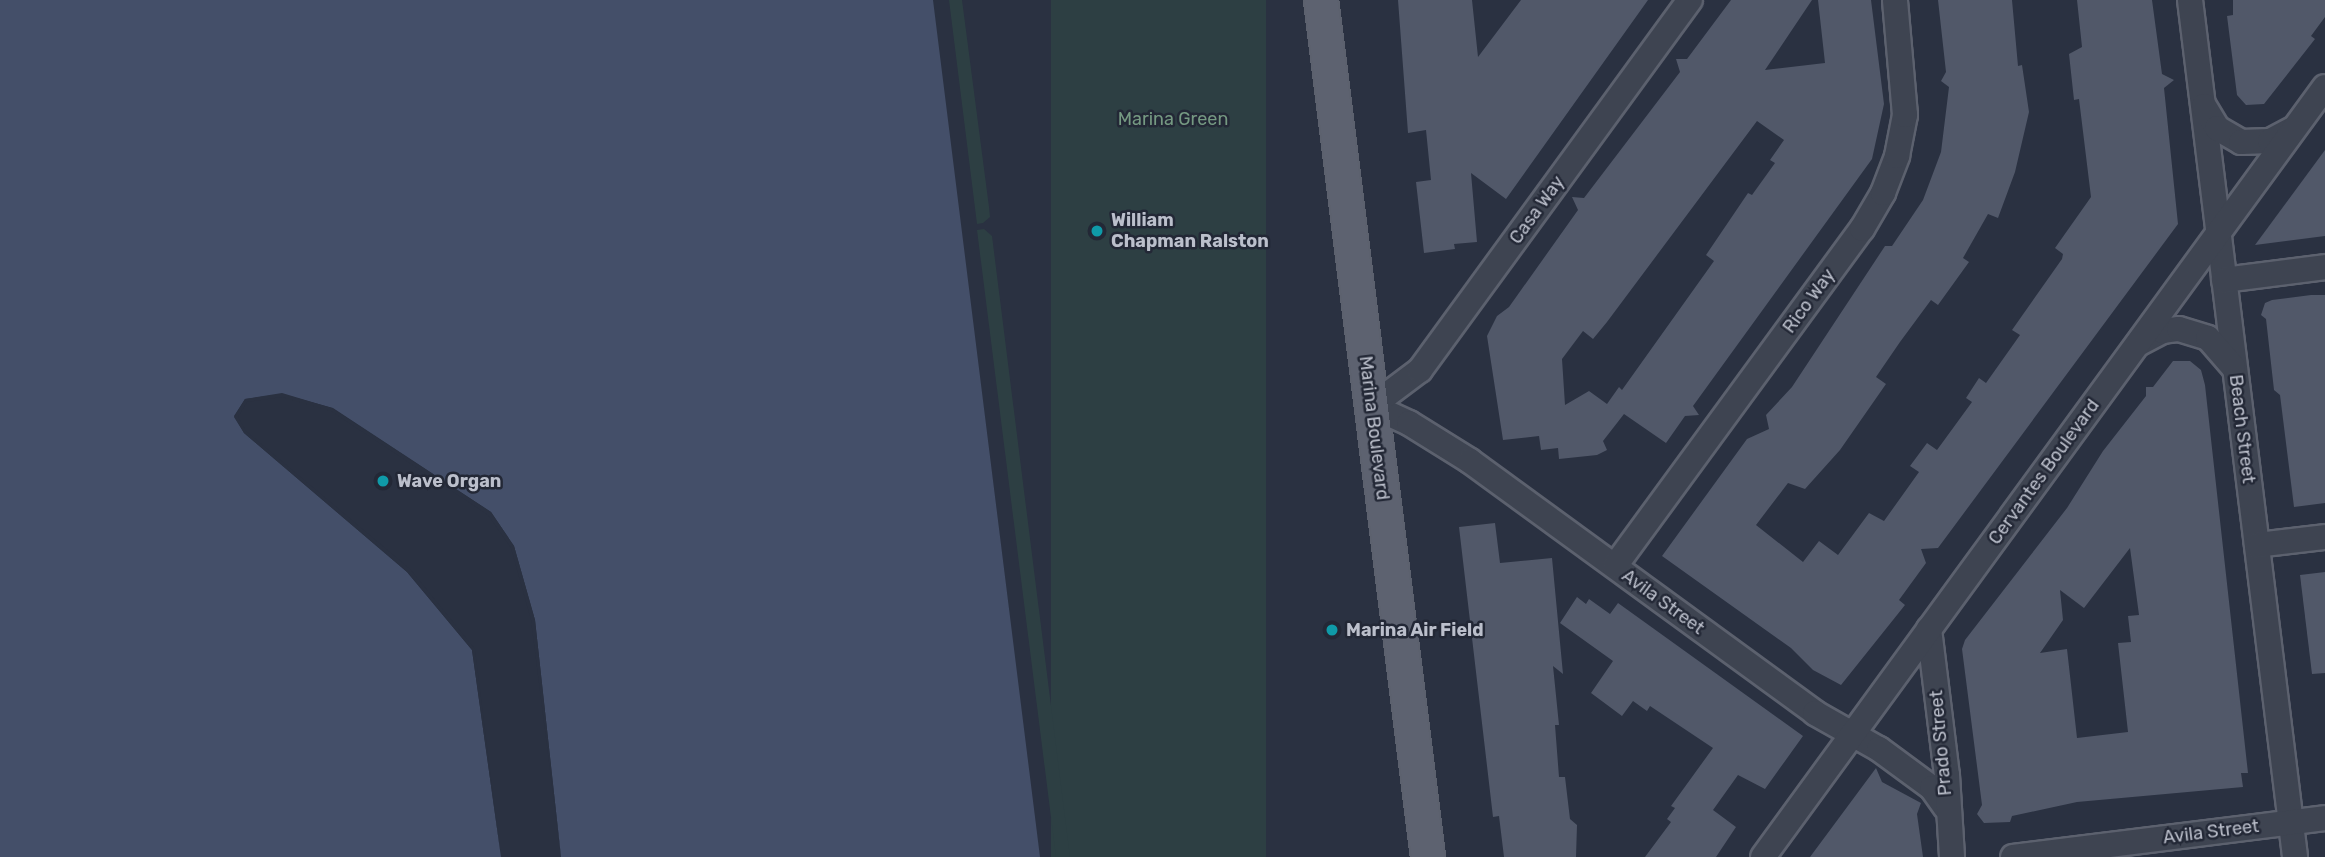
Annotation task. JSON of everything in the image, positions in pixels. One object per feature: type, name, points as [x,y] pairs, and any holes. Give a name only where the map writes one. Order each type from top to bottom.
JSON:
[{"type":"main road","name":"Marina Boulevard","points":[[1321,0],[1428,857]]},
{"type":"street","name":"Casa Way","points":[[1372,406],[1420,370],[1690,0]]},
{"type":"street","name":"Rico Way","points":[[1615,566],[1862,229],[1883,192],[1897,156],[1905,115],[1895,0]]},
{"type":"street","name":"Beach Street","points":[[2189,0],[2295,857]]},
{"type":"street","name":"Cervantes Boulevard","points":[[1763,857],[2325,87]]},
{"type":"street","points":[[2202,102],[2217,128],[2241,142],[2270,141],[2297,125]]},
{"type":"street","points":[[2224,280],[2325,267]]},
{"type":"street","points":[[2135,347],[2162,331],[2195,332],[2219,346],[2236,375]]},
{"type":"street","name":"Avila Street","points":[[1372,406],[1449,446],[1815,713],[1852,734],[1932,788],[1946,808]]},
{"type":"street","points":[[2257,545],[2325,537]]},
{"type":"street","name":"Prado Street","points":[[1929,629],[1947,775],[1946,808],[1952,857]]},
{"type":"street","name":"Avila Street","points":[[2013,857],[2325,818]]},
{"type":"green space","points":[[949,0],[962,0],[989,207],[990,217],[977,224]]},
{"type":"green space","name":"Marina Green","points":[[1051,0],[1266,0],[1266,857],[1051,857]]},
{"type":"green space","points":[[984,229],[992,236],[1070,857],[1056,857],[977,230]]},
{"type":"water","points":[[0,0],[933,0],[1040,857],[561,857],[535,620],[514,546],[491,512],[333,408],[282,394],[245,399],[234,416],[244,433],[407,572],[472,650],[501,857],[0,857]]},
{"type":"pier","points":[[282,393],[332,408],[491,512],[514,546],[535,620],[561,857],[531,620],[511,548],[488,515],[331,411],[282,397],[247,402],[238,417],[246,431],[410,569],[475,649],[501,857],[472,650],[407,572],[244,433],[234,417],[245,399]]},
{"type":"building","points":[[1398,0],[1472,0],[1478,57],[1521,0],[1648,0],[1506,199],[1471,173],[1477,242],[1454,244],[1455,249],[1424,253],[1416,182],[1431,180],[1426,130],[1408,133]]},
{"type":"building","points":[[1731,0],[1812,0],[1765,70],[1825,63],[1818,0],[1871,0],[1884,104],[1872,159],[1693,406],[1699,415],[1685,416],[1666,443],[1624,414],[1603,441],[1607,450],[1597,455],[1559,459],[1558,448],[1541,450],[1539,436],[1503,440],[1487,336],[1497,316],[1509,307],[1578,210],[1572,197],[1584,198],[1680,72],[1676,59],[1687,59]],"holes":[[[1757,121],[1784,140],[1770,160],[1775,163],[1752,195],[1748,193],[1706,255],[1714,261],[1622,390],[1619,387],[1607,404],[1589,391],[1565,405],[1562,359],[1583,331],[1593,339]]]},
{"type":"building","points":[[1938,0],[2012,0],[2018,66],[2022,65],[2029,112],[2015,172],[1998,218],[1988,214],[1963,258],[1969,262],[1938,305],[1931,300],[1876,377],[1886,384],[1840,450],[1805,489],[1788,483],[1756,525],[1803,562],[1819,541],[1838,555],[1869,513],[1884,521],[1919,472],[1910,466],[1927,443],[1937,450],[1972,402],[1966,398],[1979,378],[1986,383],[2020,335],[2012,330],[2062,259],[2063,254],[2055,248],[2091,197],[2079,99],[2074,100],[2069,54],[2082,47],[2077,0],[2152,0],[2162,74],[2174,80],[2164,88],[2178,224],[1938,548],[1921,549],[1926,563],[1899,600],[1905,605],[1841,685],[1813,670],[1791,648],[1662,556],[1747,439],[1769,429],[1766,415],[1792,387],[1885,246],[1892,246],[1923,200],[1941,152],[1949,87],[1941,81],[1946,72]]},
{"type":"building","points":[[2233,0],[2325,0],[2325,17],[2311,36],[2315,39],[2264,104],[2246,105],[2237,95],[2227,16],[2233,15]]},
{"type":"building","points":[[2325,150],[2325,236],[2255,245]]},
{"type":"building","points":[[2325,295],[2325,503],[2294,507],[2280,395],[2274,390],[2266,319],[2261,315],[2265,303],[2272,300]]},
{"type":"building","points":[[2173,361],[2190,361],[2201,370],[2205,385],[2248,773],[2241,773],[2243,787],[2077,802],[2012,816],[2010,822],[1984,823],[1977,814],[1982,805],[1962,649],[1965,640],[2067,508],[2103,451],[2146,396],[2146,387],[2153,387]],"holes":[[[2130,548],[2139,615],[2128,616],[2131,642],[2118,643],[2128,732],[2077,738],[2067,649],[2040,653],[2063,620],[2060,590],[2084,608]]]},
{"type":"building","points":[[1495,523],[1500,563],[1552,558],[1563,674],[1553,666],[1559,725],[1555,725],[1559,777],[1565,777],[1570,819],[1577,825],[1576,857],[1504,857],[1499,816],[1493,817],[1459,527]]},
{"type":"building","points":[[2325,572],[2325,673],[2312,674],[2300,575]]},
{"type":"building","points":[[1577,597],[1586,604],[1589,599],[1610,614],[1618,603],[1803,736],[1765,789],[1738,775],[1713,810],[1736,827],[1716,857],[1645,857],[1671,822],[1667,819],[1675,808],[1671,806],[1713,748],[1650,706],[1647,711],[1633,701],[1622,716],[1591,693],[1613,661],[1560,623]]},
{"type":"building","points":[[1876,768],[1882,782],[1921,803],[1917,814],[1923,857],[1810,857]]},
{"type":"place","name":"William Chapman Ralston","points":[[1097,231]]},
{"type":"place","name":"Wave Organ","points":[[383,481]]},
{"type":"place","name":"Marina Air Field","points":[[1332,630]]}]
